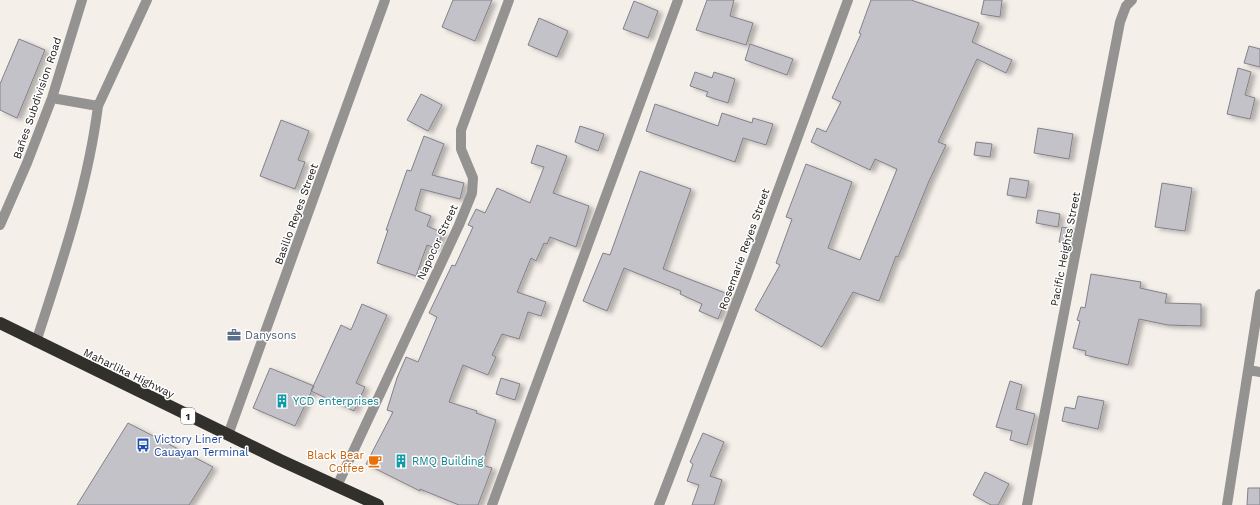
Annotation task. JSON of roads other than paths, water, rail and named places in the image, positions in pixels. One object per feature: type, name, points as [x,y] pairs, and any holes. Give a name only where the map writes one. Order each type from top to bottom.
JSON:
[{"type":"highway","name":"Maharlika Highway","points":[[0,323],[228,435],[378,505]]},
{"type":"street","name":"Bañes Subdivision Road","points":[[0,225],[27,163],[52,98],[82,0]]},
{"type":"street","points":[[36,342],[80,197],[94,139],[98,106],[147,0]]},
{"type":"street","name":"Basilio Reyes Street","points":[[228,435],[385,0]]},
{"type":"street","name":"Napocor Street","points":[[337,486],[459,225],[472,193],[473,178],[461,149],[461,130],[509,0]]},
{"type":"street","points":[[492,505],[678,0]]},
{"type":"street","name":"Rosemarie Reyes Street","points":[[659,505],[747,275],[848,0]]},
{"type":"street","name":"Pacific Heights Street","points":[[1027,505],[1120,22],[1126,6],[1132,0]]},
{"type":"street","points":[[52,98],[98,106]]},
{"type":"street","points":[[1227,505],[1260,294]]},
{"type":"street","points":[[1249,370],[1260,372]]},
{"type":"place","name":"Danysons","points":[[234,335]]},
{"type":"place","name":"YCD enterprises","points":[[282,401]]},
{"type":"place","name":"Victory Liner Cauayan Terminal","points":[[143,445]]},
{"type":"place","name":"Black Bear Coffee","points":[[375,461]]},
{"type":"place","name":"RMQ Building","points":[[401,461]]}]
